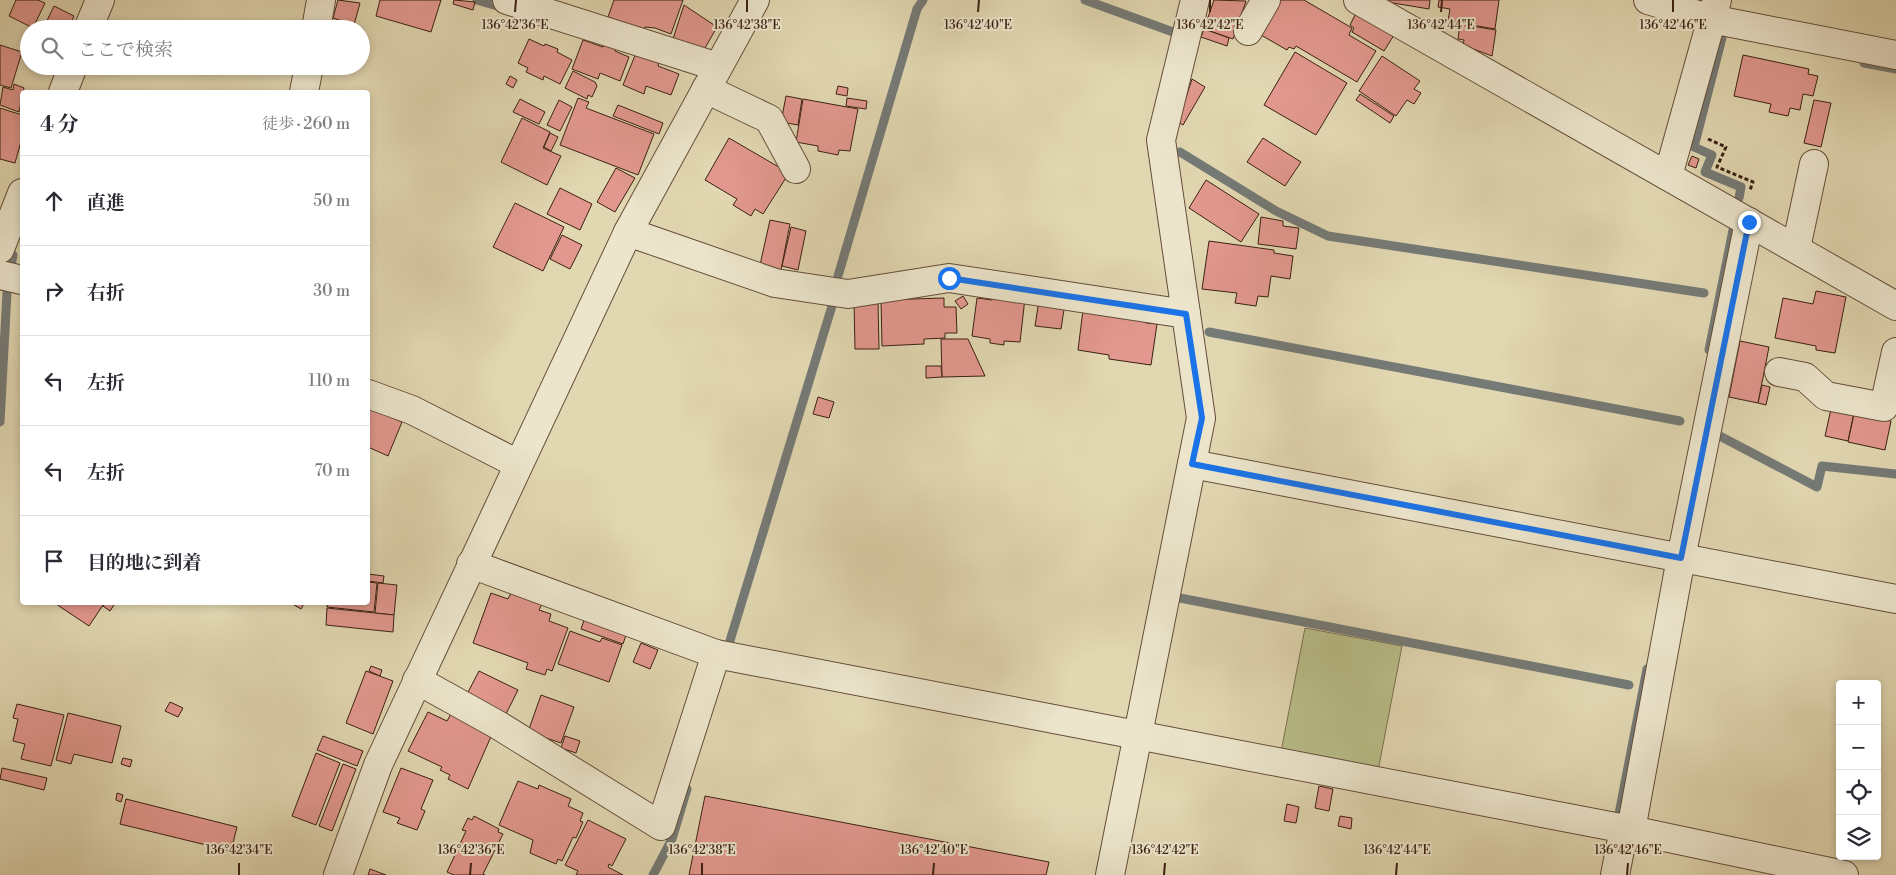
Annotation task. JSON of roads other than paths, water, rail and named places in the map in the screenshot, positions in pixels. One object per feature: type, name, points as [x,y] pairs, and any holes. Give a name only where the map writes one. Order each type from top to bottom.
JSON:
[{"type":"street","points":[[92,20],[100,0]]},
{"type":"street","points":[[318,20],[321,0]]},
{"type":"street","points":[[507,0],[712,78],[769,119],[796,169]]},
{"type":"street","points":[[338,875],[378,765],[628,232],[755,0]]},
{"type":"street","points":[[1110,875],[1202,418],[1161,140],[1195,0]]},
{"type":"street","points":[[1248,31],[1266,0]]},
{"type":"street","points":[[1358,0],[1896,306]]},
{"type":"street","points":[[1648,0],[1714,10],[1896,54]]},
{"type":"street","points":[[1668,176],[1714,10]]},
{"type":"street","points":[[64,90],[70,75]]},
{"type":"street","points":[[304,90],[307,75]]},
{"type":"street","points":[[1796,248],[1814,164]]},
{"type":"street","points":[[0,249],[20,198]]},
{"type":"street","points":[[1615,875],[1628,829],[1744,219]]},
{"type":"street","points":[[628,232],[775,283],[848,294],[949,278],[1186,314]]},
{"type":"street","points":[[0,275],[20,280]]},
{"type":"street","points":[[1779,372],[1805,377],[1826,396],[1884,407],[1896,352]]},
{"type":"street","points":[[370,395],[412,410],[518,464]]},
{"type":"street","points":[[1192,464],[1896,599]]},
{"type":"street","points":[[471,564],[716,654],[1628,829],[1844,875]]},
{"type":"street","points":[[417,680],[514,735],[661,826],[716,654]]},
{"type":"waterway","points":[[477,0],[504,8]]},
{"type":"waterway","points":[[838,276],[917,9],[923,0]]},
{"type":"waterway","points":[[1085,0],[1173,32]]},
{"type":"waterway","points":[[1722,38],[1694,147],[1712,155],[1705,172],[1741,187],[1739,198]]},
{"type":"waterway","points":[[1864,63],[1896,69]]},
{"type":"waterway","points":[[1180,152],[1276,211],[1328,236],[1704,293]]},
{"type":"waterway","points":[[1709,350],[1733,230]]},
{"type":"waterway","points":[[11,266],[13,255]]},
{"type":"waterway","points":[[0,422],[7,293]]},
{"type":"waterway","points":[[729,644],[832,306]]},
{"type":"waterway","points":[[1209,332],[1680,421]]},
{"type":"waterway","points":[[1716,434],[1817,487],[1822,466],[1896,474]]},
{"type":"waterway","points":[[1180,598],[1629,685]]},
{"type":"waterway","points":[[1618,819],[1647,669]]},
{"type":"waterway","points":[[653,875],[672,839],[687,789]]}]
